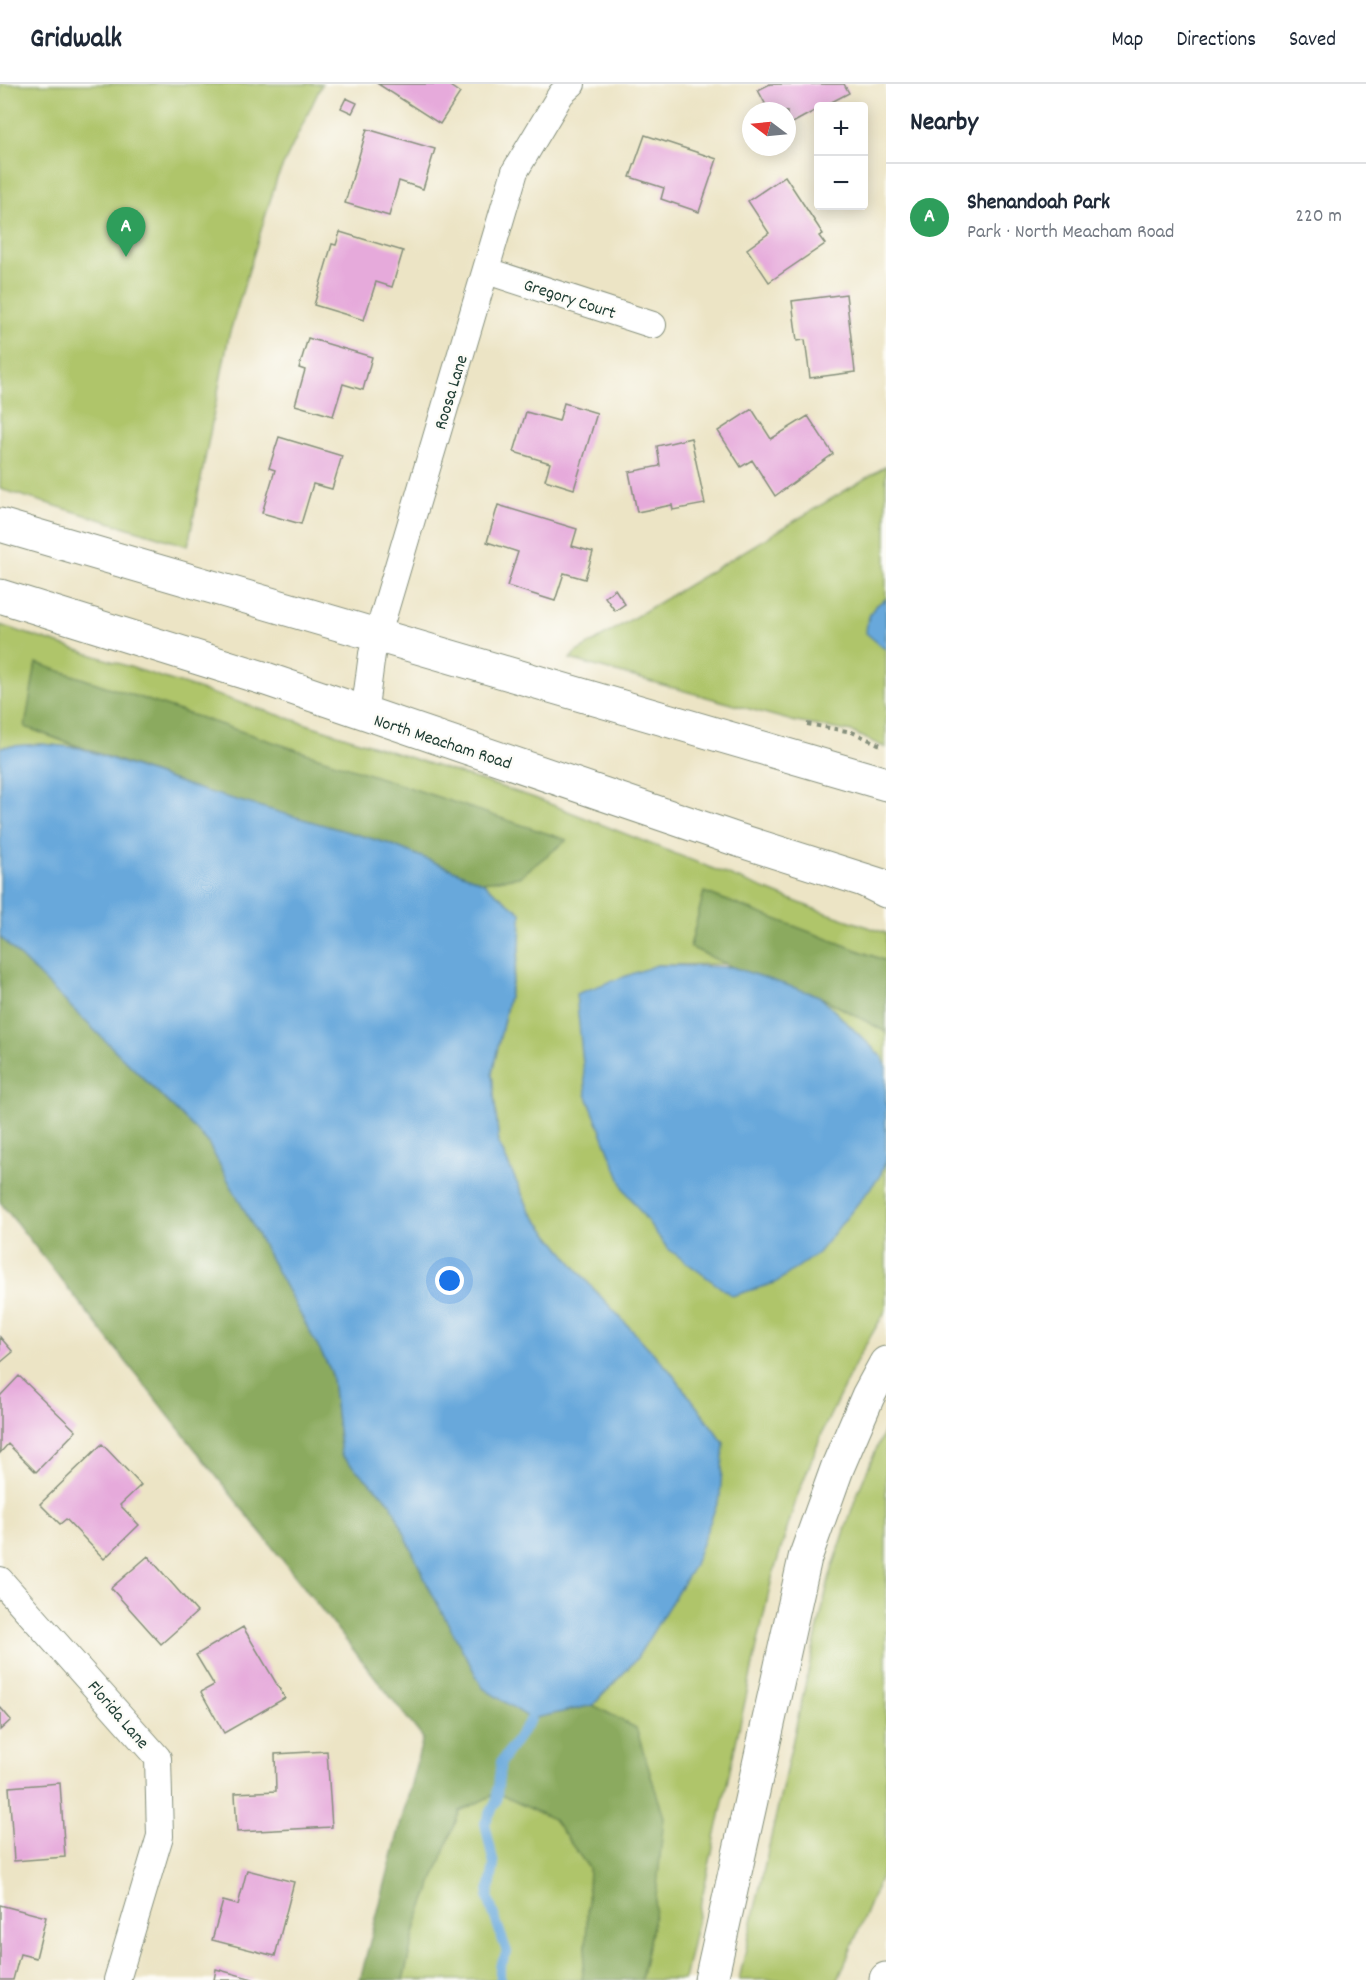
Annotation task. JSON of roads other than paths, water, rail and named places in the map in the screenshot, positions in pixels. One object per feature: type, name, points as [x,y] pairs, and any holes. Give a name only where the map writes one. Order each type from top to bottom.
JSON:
[{"type":"main road","points":[[0,525],[886,784]]},
{"type":"main road","name":"North Meacham Road","points":[[0,596],[266,679],[364,715],[880,886]]},
{"type":"main road","points":[[711,1980],[805,1558],[838,1466],[868,1396],[886,1363]]},
{"type":"street","name":"Roosa Lane","points":[[364,715],[372,654],[515,171],[561,94],[572,84]]},
{"type":"street","name":"Gregory Court","points":[[487,271],[653,325]]},
{"type":"street","name":"Florida Lane","points":[[0,1580],[158,1758],[160,1836],[117,1980]]},
{"type":"water","points":[[886,599],[886,650],[866,633],[871,613]]},
{"type":"water","points":[[41,744],[80,748],[201,790],[390,844],[482,882],[521,913],[520,946],[492,1074],[499,1144],[530,1211],[590,1285],[670,1371],[724,1443],[720,1496],[693,1567],[635,1661],[593,1705],[531,1719],[483,1688],[428,1586],[391,1503],[341,1455],[331,1371],[207,1141],[0,937],[0,747]]},
{"type":"water","points":[[657,965],[732,967],[819,996],[882,1057],[886,1068],[886,1160],[880,1176],[818,1253],[775,1283],[732,1296],[667,1248],[624,1189],[586,1094],[576,994]]},
{"type":"waterway","points":[[500,1980],[500,1967],[507,1952],[488,1898],[494,1865],[485,1823],[496,1802],[501,1762],[531,1719]]},
{"type":"place","name":"Shenandoah Park","points":[[126,257]]}]
